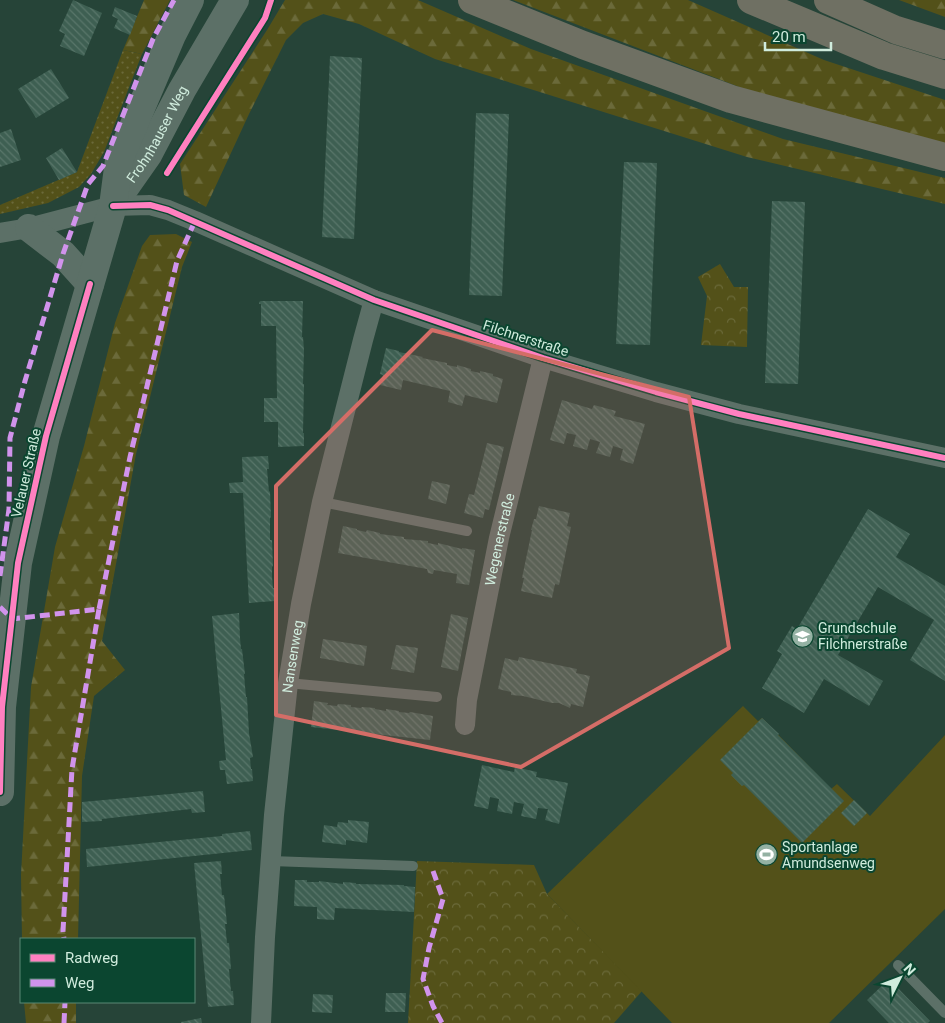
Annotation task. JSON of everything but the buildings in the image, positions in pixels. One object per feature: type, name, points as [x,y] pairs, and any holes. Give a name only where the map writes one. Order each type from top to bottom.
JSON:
[{"type":"highway","points":[[472,0],[583,45],[731,99],[945,157]]},
{"type":"highway","points":[[750,0],[884,56],[945,75]]},
{"type":"highway","points":[[828,0],[896,30],[945,45]]},
{"type":"main road","name":"Frohnhauser Weg","points":[[112,206],[119,160],[172,35],[190,0]]},
{"type":"main road","name":"Frohnhauser Weg","points":[[112,206],[148,155],[182,90],[235,0]]},
{"type":"main road","name":"Velauer Straße","points":[[0,792],[2,707],[18,563],[46,436],[112,206]]},
{"type":"main road","points":[[29,228],[63,254],[90,284]]},
{"type":"street","name":"Filchnerstraße","points":[[112,206],[150,205],[168,210],[374,300],[543,358],[656,392],[739,414],[945,458]]},
{"type":"street","points":[[0,233],[29,228],[112,206]]},
{"type":"street","name":"Nansenweg","points":[[261,1023],[274,815],[288,682],[301,604],[322,502],[374,300]]},
{"type":"street","name":"Wegenerstraße","points":[[465,725],[467,700],[499,538],[543,358]]},
{"type":"lane","points":[[322,502],[467,531]]},
{"type":"lane","points":[[288,682],[437,697]]},
{"type":"lane","points":[[271,860],[413,866]]},
{"type":"lane","points":[[898,965],[945,1013]]},
{"type":"highlighted area","points":[[432,330],[689,397],[729,648],[521,767],[276,715],[276,486]]},
{"type":"green space","points":[[144,0],[170,0],[142,54],[123,50]]},
{"type":"green space","points":[[285,0],[418,0],[531,49],[783,139],[945,178],[945,204],[747,157],[435,59],[359,24],[323,14],[303,23],[286,40],[206,207],[184,195],[180,164]]},
{"type":"green space","points":[[513,0],[688,0],[824,60],[945,100],[945,145],[789,106]]},
{"type":"green space","points":[[899,0],[945,0],[945,17]]},
{"type":"green space","points":[[123,50],[142,54],[104,152],[91,174],[79,187],[48,203],[0,214],[0,205],[77,172]]},
{"type":"green space","points":[[176,234],[192,242],[182,267],[136,454],[102,641],[125,670],[94,696],[82,776],[78,938],[22,938],[21,875],[31,687],[55,547],[84,446],[115,323],[142,246],[150,235]]},
{"type":"green space","points":[[720,264],[734,287],[748,287],[747,347],[701,345],[707,296],[698,277]]},
{"type":"green space","name":"Sportanlage Amundsenweg","points":[[743,706],[758,721],[762,718],[831,789],[837,784],[870,816],[945,735],[945,909],[829,1023],[672,1023],[547,894]]},
{"type":"green space","points":[[417,861],[534,865],[547,894],[642,991],[614,1023],[408,1023]]},
{"type":"green space","points":[[24,1003],[76,1003],[76,1023],[26,1023]]},
{"type":"marked path","points":[[0,576],[9,509],[10,438],[63,254],[88,184],[103,166],[153,39],[174,0]]},
{"type":"marked path","points":[[99,609],[130,457],[177,261],[195,221]]},
{"type":"marked path","points":[[0,607],[12,619],[99,609],[72,769],[64,938]]},
{"type":"marked path","points":[[433,871],[443,899],[429,948],[423,979],[433,1006],[442,1023]]},
{"type":"marked path","points":[[64,1023],[65,1003]]},
{"type":"cycle path","points":[[167,173],[265,18],[271,0]]},
{"type":"cycle path","points":[[113,206],[150,205],[168,210],[374,300],[543,358],[656,392],[739,414],[945,458]]},
{"type":"cycle path","points":[[0,792],[2,707],[18,563],[46,436],[90,284]]},
{"type":"place","name":"Grundschule Filchnerstraße","points":[[802,636]]},
{"type":"place","name":"Sportanlage Amundsenweg","points":[[766,855]]}]
